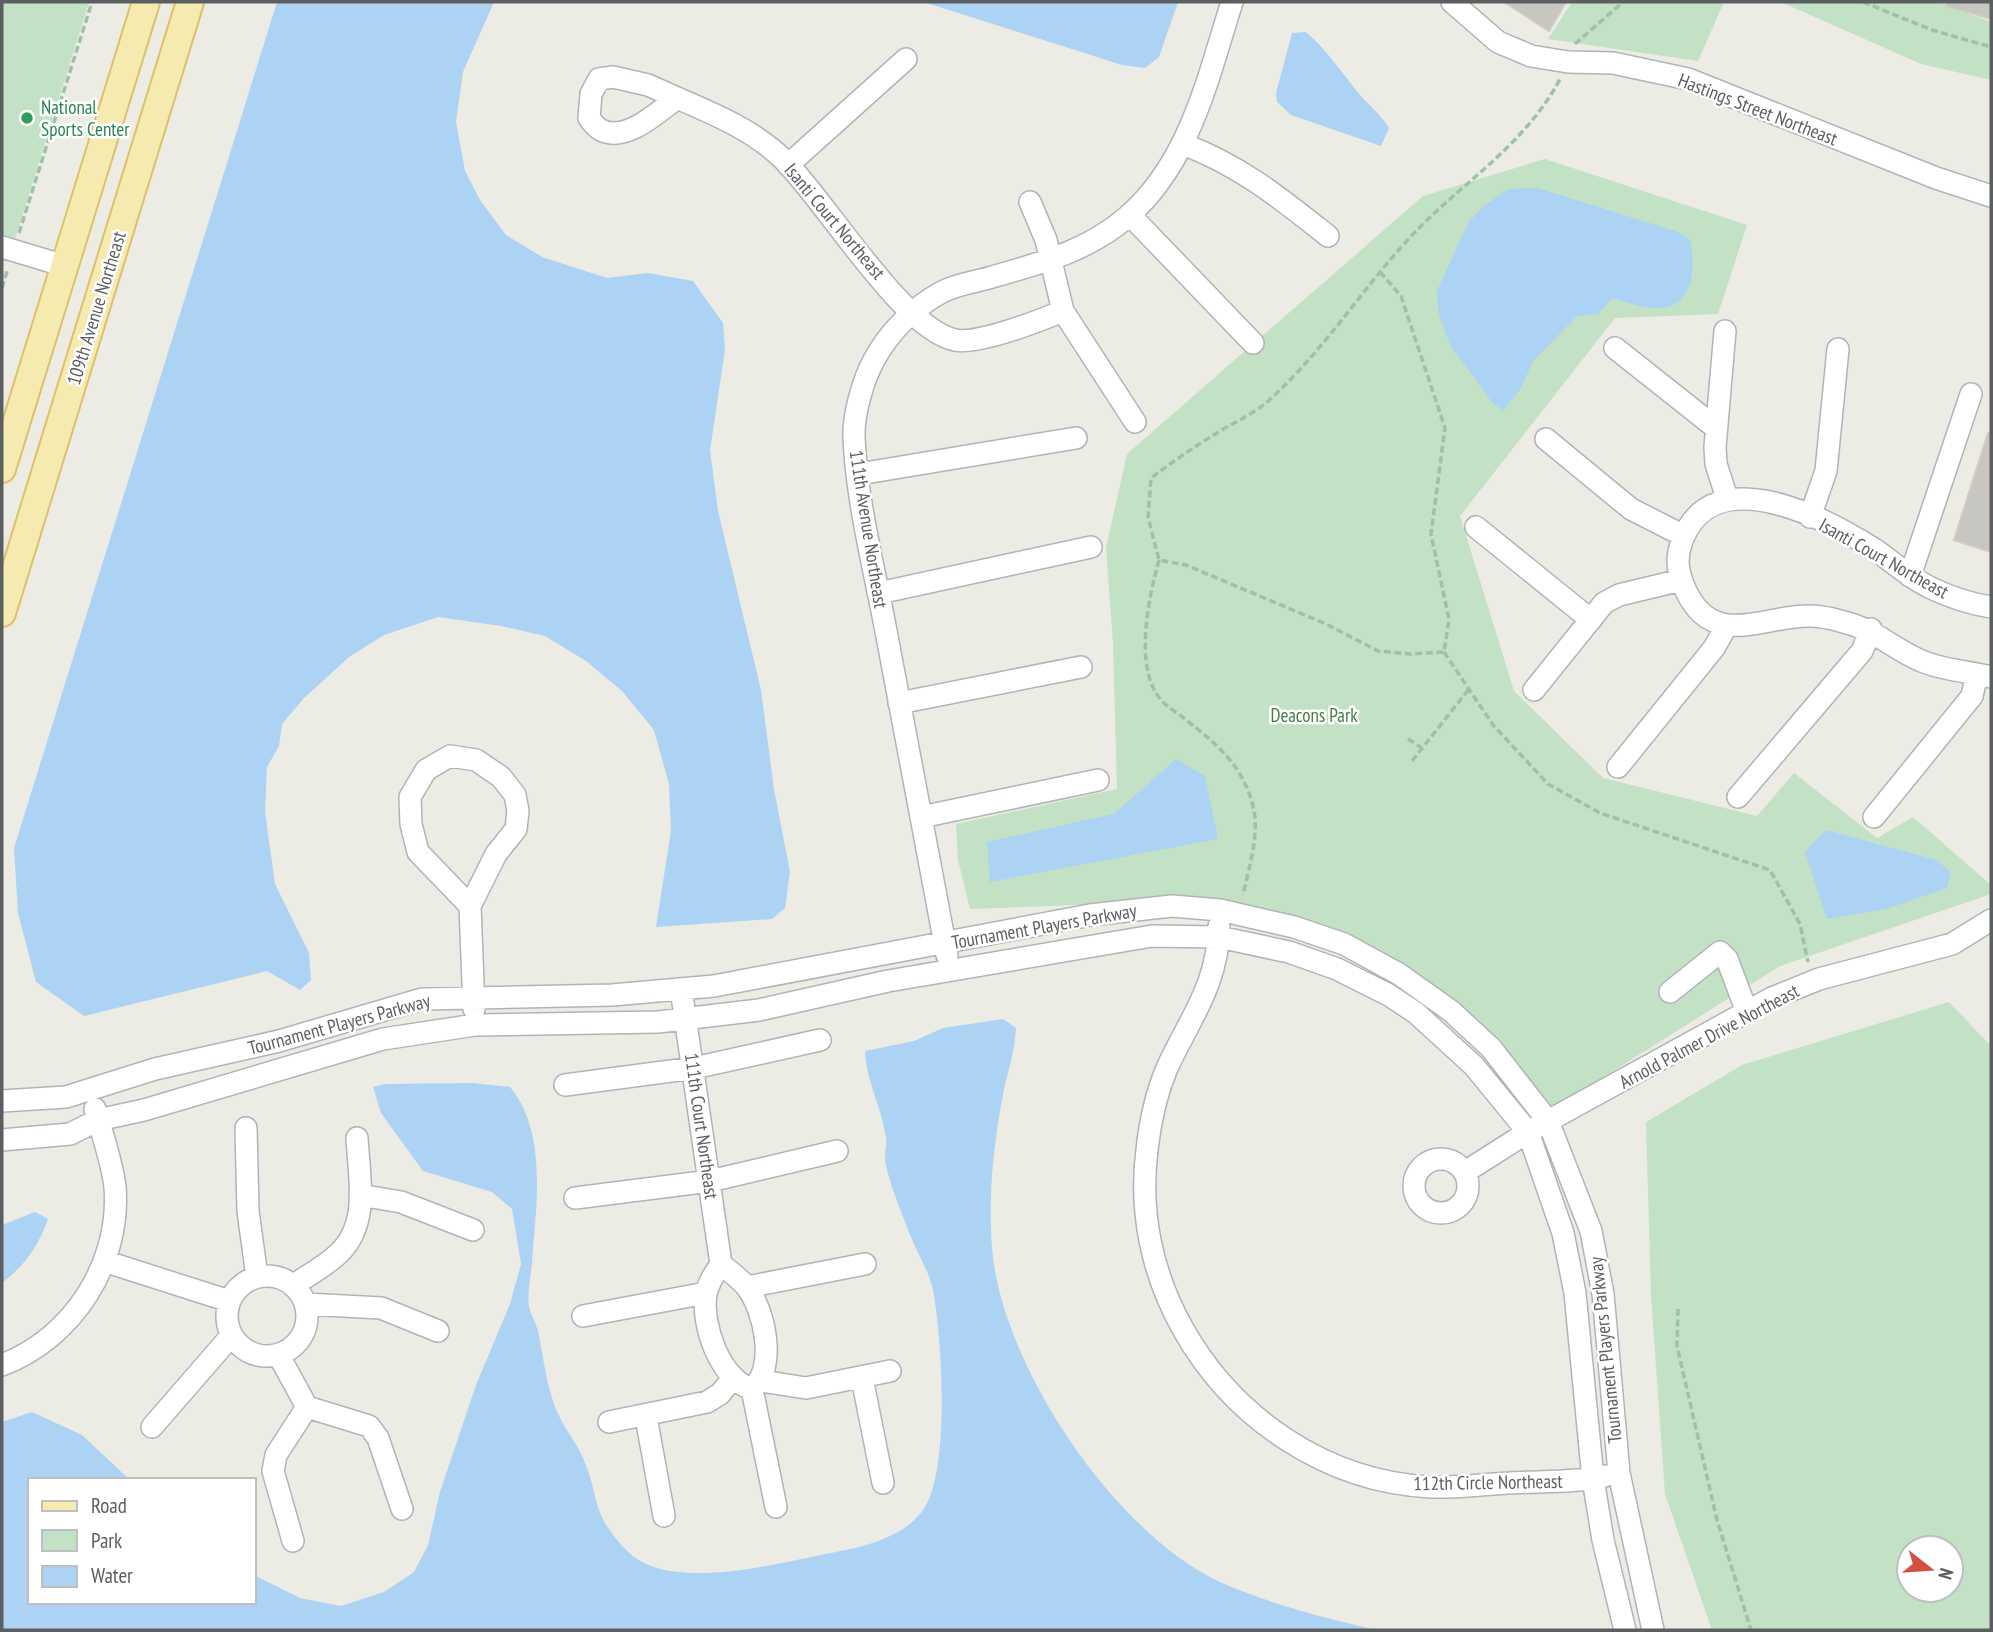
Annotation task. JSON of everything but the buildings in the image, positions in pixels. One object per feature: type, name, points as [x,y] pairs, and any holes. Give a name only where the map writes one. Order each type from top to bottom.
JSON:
[{"type":"main road","points":[[2,469],[146,2]]},
{"type":"main road","name":"109th Avenue Northeast","points":[[2,613],[190,2]]},
{"type":"street","name":"111th Avenue Northeast","points":[[950,970],[859,474],[854,435],[863,390],[873,362],[891,334],[913,312],[944,291],[1051,260],[1101,237],[1130,215],[1160,179],[1196,116],[1232,2]]},
{"type":"street","name":"Hastings Street Northeast","points":[[1452,2],[1498,41],[1531,56],[1568,62],[1613,63],[1688,79],[1912,169],[1991,195]]},
{"type":"street","points":[[788,165],[906,59]]},
{"type":"street","name":"Isanti Court Northeast","points":[[677,98],[733,122],[788,165],[913,312],[933,331],[957,341],[1026,327],[1063,310]]},
{"type":"street","points":[[1182,144],[1216,156],[1255,178],[1328,236]]},
{"type":"street","points":[[1030,202],[1051,260],[1063,310],[1135,422]]},
{"type":"street","points":[[1130,215],[1253,343]]},
{"type":"street","points":[[8,249],[65,266]]},
{"type":"street","points":[[1725,331],[1716,428],[1716,464],[1727,498],[1709,505],[1694,519],[1684,536],[1677,564],[1689,597],[1706,617],[1727,625],[1743,628],[1809,615],[1871,629],[1923,662],[1950,671],[1984,675],[1972,696],[1874,817]]},
{"type":"street","points":[[1615,348],[1716,428]]},
{"type":"street","points":[[1810,517],[1826,471],[1838,349]]},
{"type":"street","points":[[1910,576],[1971,394]]},
{"type":"street","points":[[859,474],[1076,438]]},
{"type":"street","points":[[1546,439],[1630,509],[1684,536]]},
{"type":"street","name":"Isanti Court Northeast","points":[[1727,498],[1751,497],[1810,517],[1873,549],[1910,576],[1955,598],[1991,607]]},
{"type":"street","points":[[1476,527],[1591,620]]},
{"type":"street","points":[[879,593],[1091,547]]},
{"type":"street","points":[[1534,690],[1604,603],[1619,595],[1681,580]]},
{"type":"street","points":[[1618,767],[1714,648],[1727,625]]},
{"type":"street","points":[[1738,797],[1862,651],[1871,629]]},
{"type":"street","points":[[899,703],[1081,667]]},
{"type":"street","points":[[470,906],[418,852],[411,824],[410,797],[415,788],[426,771],[450,757],[476,760],[500,778],[515,795],[519,811],[516,829],[496,854],[470,906],[475,1025]]},
{"type":"street","points":[[921,817],[1098,780]]},
{"type":"street","name":"Tournament Players Parkway","points":[[2,1101],[66,1097],[155,1069],[279,1041],[422,999],[612,995],[714,986],[1090,915],[1172,906],[1230,912],[1294,927],[1344,944],[1399,974],[1451,1011],[1491,1048],[1548,1121],[1591,1231],[1604,1294],[1619,1473],[1653,1630]]},
{"type":"street","name":"112th Circle Northeast","points":[[1230,912],[1219,937],[1216,961],[1201,1006],[1167,1068],[1157,1095],[1150,1123],[1144,1183],[1151,1251],[1161,1283],[1175,1314],[1210,1373],[1269,1429],[1320,1458],[1396,1483],[1432,1487],[1593,1479],[1619,1473]]},
{"type":"street","name":"Arnold Palmer Drive Northeast","points":[[1465,1172],[1528,1132],[1772,998],[1819,979],[1952,944],[1991,920]]},
{"type":"street","name":"Tournament Players Parkway","points":[[2,1140],[70,1134],[98,1120],[144,1110],[383,1039],[475,1025],[574,1026],[686,1019],[760,1010],[950,970],[1152,936],[1219,937],[1289,952],[1337,970],[1389,995],[1439,1032],[1474,1066],[1528,1132],[1563,1233],[1572,1281],[1593,1479],[1603,1540],[1625,1630]]},
{"type":"street","points":[[1670,992],[1720,953],[1727,959],[1747,1012]]},
{"type":"street","name":"111th Court Northeast","points":[[681,989],[721,1264]]},
{"type":"street","points":[[565,1085],[694,1068],[820,1040]]},
{"type":"street","points":[[2,1365],[47,1340],[71,1318],[92,1288],[104,1261],[112,1235],[115,1185],[90,1090]]},
{"type":"street","points":[[246,1128],[248,1211],[257,1277]]},
{"type":"street","points":[[293,1285],[338,1254],[351,1239],[359,1219],[357,1138]]},
{"type":"street","points":[[575,1198],[710,1181],[838,1152]]},
{"type":"street","points":[[360,1195],[401,1202],[473,1230]]},
{"type":"street","points":[[104,1261],[229,1300]]},
{"type":"street","points":[[776,1507],[757,1385],[767,1360],[766,1343],[747,1287],[721,1264],[706,1293],[706,1313],[712,1337],[733,1378],[742,1387],[757,1385],[806,1388],[890,1371]]},
{"type":"street","points":[[747,1287],[864,1264]]},
{"type":"street","points":[[273,1276],[293,1285],[306,1304],[308,1320],[301,1339],[279,1356],[262,1357],[244,1351],[231,1336],[226,1323],[229,1300],[244,1283],[257,1277],[273,1276]]},
{"type":"street","points":[[583,1316],[706,1293]]},
{"type":"street","points":[[306,1304],[381,1308],[438,1331]]},
{"type":"street","points":[[152,1427],[231,1336]]},
{"type":"street","points":[[279,1356],[307,1408],[369,1426],[378,1438],[402,1509]]},
{"type":"street","points":[[609,1422],[646,1417],[707,1402],[720,1394],[733,1378]]},
{"type":"street","points":[[862,1378],[883,1483]]},
{"type":"street","points":[[293,1541],[273,1471],[276,1455],[307,1408]]},
{"type":"street","points":[[646,1417],[664,1516]]},
{"type":"path","points":[[2,288],[8,249],[92,2]]},
{"type":"path","points":[[1230,912],[1255,827],[1253,806],[1241,774],[1224,749],[1161,700],[1150,679],[1146,639],[1148,599],[1158,560],[1148,517],[1150,478],[1190,449],[1265,404],[1292,377],[1421,226],[1514,144],[1542,110],[1568,62],[1572,46],[1623,2]]},
{"type":"path","points":[[1863,2],[1932,30],[1991,47]]},
{"type":"path","points":[[1380,272],[1401,296],[1444,428],[1431,534],[1449,619],[1444,652],[1493,725],[1548,784],[1600,813],[1770,870],[1800,924],[1810,962]]},
{"type":"path","points":[[1158,560],[1186,565],[1326,624],[1378,651],[1411,654],[1444,652]]},
{"type":"path","points":[[1412,761],[1469,689]]},
{"type":"path","points":[[1408,739],[1422,748]]},
{"type":"path","points":[[1678,1309],[1677,1346],[1717,1520],[1751,1630]]},
{"type":"green space","name":"National Sports Center","points":[[2,2],[89,2],[15,239],[2,235]]},
{"type":"green space","points":[[1572,2],[1724,2],[1698,61],[1548,39]]},
{"type":"green space","points":[[1781,2],[1938,2],[1991,22],[1991,80],[1921,64]]},
{"type":"green space","name":"Deacons Park","points":[[1545,159],[1747,225],[1718,314],[1615,318],[1460,516],[1514,691],[1603,778],[1757,816],[1794,773],[1877,838],[1913,817],[1991,885],[1991,894],[1780,966],[1564,1102],[1552,1106],[1492,1036],[1456,1001],[1405,965],[1339,933],[1154,902],[970,909],[958,860],[956,824],[1117,789],[1113,643],[1106,548],[1127,454],[1423,196]]},
{"type":"green space","points":[[1949,1002],[1991,1046],[1991,1630],[1712,1630],[1665,1494],[1651,1295],[1646,1122],[1742,1065]]},
{"type":"water","points":[[277,2],[494,2],[463,72],[456,122],[465,171],[480,200],[506,235],[542,257],[607,278],[648,273],[693,281],[723,323],[725,350],[710,450],[718,511],[761,690],[774,789],[790,872],[785,908],[772,919],[656,927],[671,831],[669,784],[654,730],[622,691],[586,661],[545,636],[501,626],[438,617],[384,635],[349,657],[304,698],[282,724],[279,746],[267,767],[265,812],[275,884],[309,953],[311,980],[300,990],[267,971],[84,1016],[36,982],[18,913],[14,848]]},
{"type":"water","points":[[924,2],[1178,2],[1159,57],[1145,68],[1122,65]]},
{"type":"water","points":[[1306,32],[1328,54],[1389,128],[1381,146],[1291,115],[1277,102],[1276,93],[1292,33]]},
{"type":"water","points":[[1538,188],[1678,232],[1690,240],[1692,273],[1685,294],[1669,307],[1645,307],[1612,298],[1598,314],[1577,316],[1533,361],[1521,388],[1504,410],[1494,405],[1450,345],[1439,315],[1437,291],[1468,223],[1484,206],[1508,189]]},
{"type":"water","points":[[1176,759],[1205,776],[1218,839],[990,882],[987,842],[1114,814]]},
{"type":"water","points":[[1826,830],[1936,860],[1951,872],[1947,888],[1886,909],[1827,919],[1805,852]]},
{"type":"water","points":[[1003,1019],[1016,1028],[994,1155],[991,1193],[992,1248],[1000,1294],[1017,1342],[1040,1392],[1070,1440],[1104,1485],[1141,1525],[1180,1558],[1220,1582],[1258,1597],[1377,1630],[2,1630],[2,1422],[32,1412],[82,1435],[128,1478],[28,1478],[28,1604],[256,1604],[256,1576],[300,1598],[341,1606],[384,1592],[414,1572],[428,1545],[440,1492],[476,1385],[510,1304],[521,1264],[512,1209],[492,1192],[423,1171],[381,1113],[373,1087],[386,1084],[471,1083],[510,1087],[522,1105],[535,1148],[537,1171],[529,1307],[538,1331],[546,1376],[556,1408],[583,1457],[605,1523],[628,1552],[646,1564],[666,1570],[714,1573],[848,1550],[885,1538],[908,1525],[925,1507],[933,1488],[938,1463],[942,1401],[939,1338],[931,1283],[889,1176],[885,1158],[884,1127],[868,1073],[865,1051],[914,1041],[943,1028]]},
{"type":"water","points":[[35,1212],[48,1219],[40,1238],[30,1255],[2,1283],[2,1225]]},
{"type":"place","name":"National Sports Center","points":[[27,118]]}]
